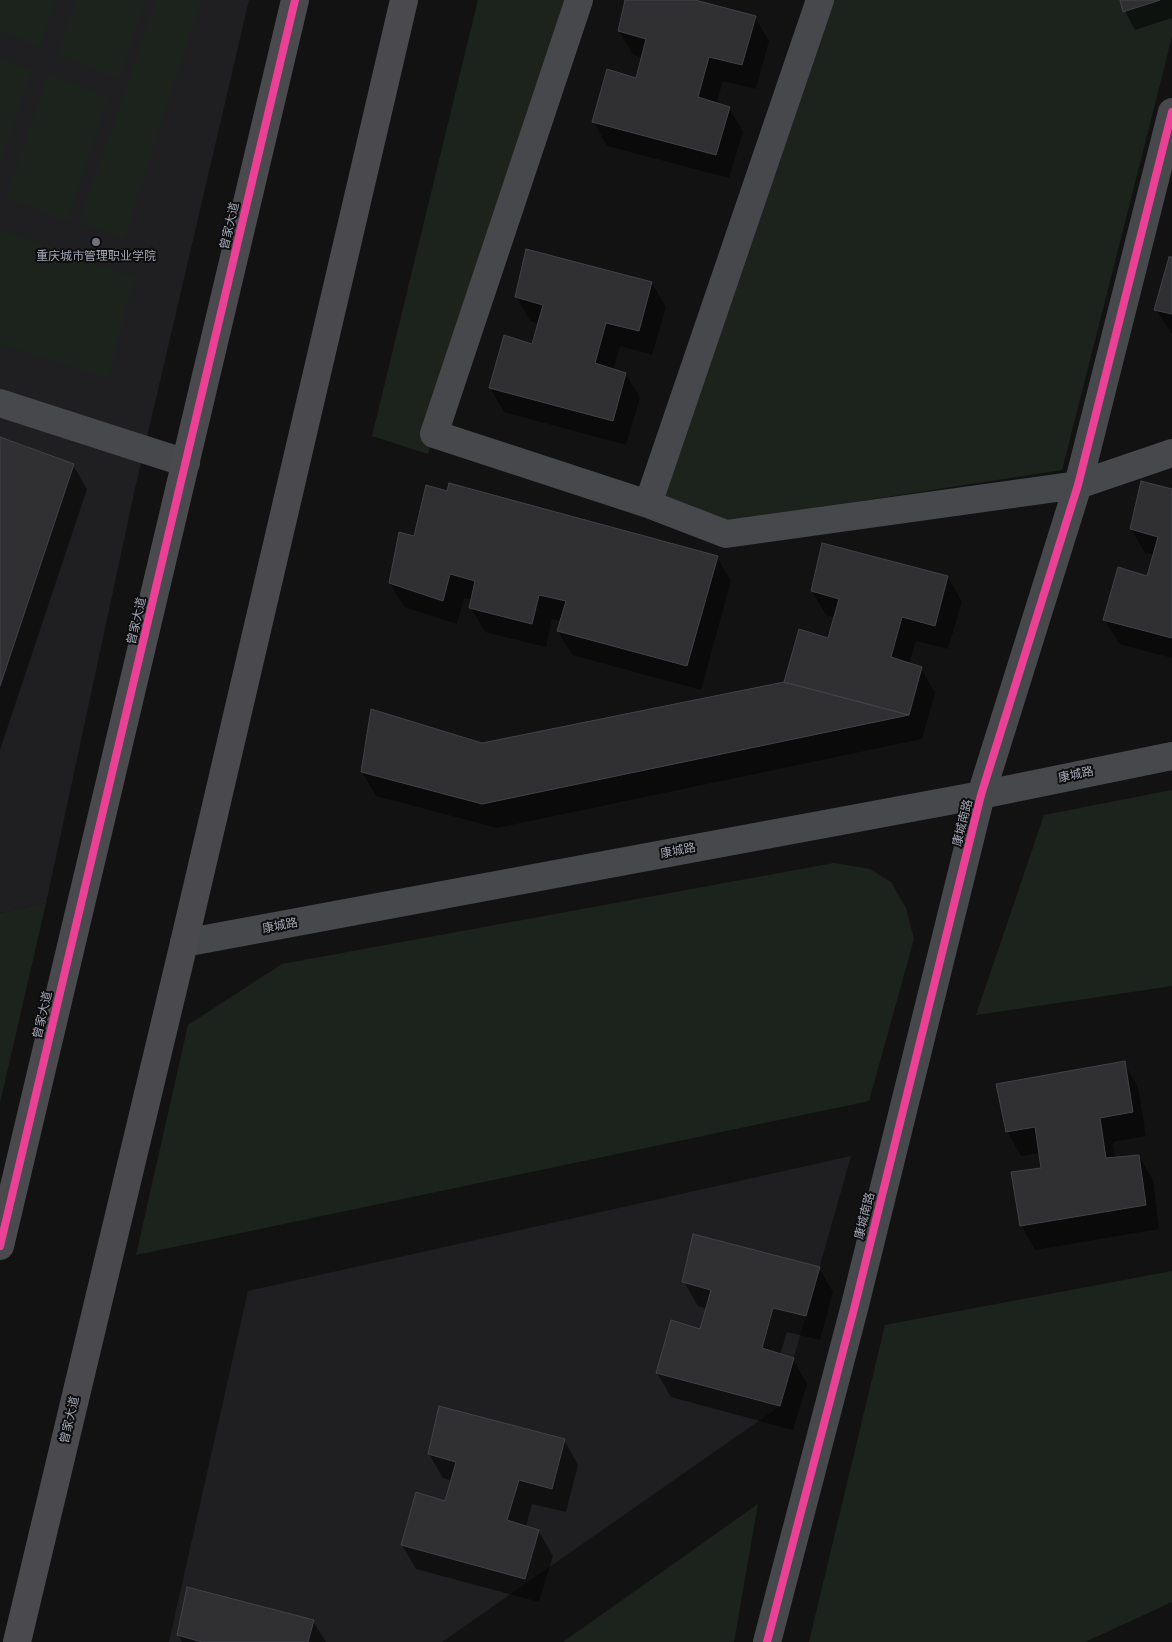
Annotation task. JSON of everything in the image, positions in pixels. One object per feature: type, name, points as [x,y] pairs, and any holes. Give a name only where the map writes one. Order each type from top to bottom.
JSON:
[{"type":"highway","name":"曾家大道","points":[[0,1246],[295,0]]},
{"type":"highway","name":"曾家大道","points":[[16,1642],[184,944],[404,0]]},
{"type":"street","points":[[579,0],[434,434],[648,504],[726,534],[1078,485],[1172,453]]},
{"type":"street","points":[[648,504],[820,0]]},
{"type":"street","name":"康城南路","points":[[767,1642],[855,1305],[981,795],[1078,485],[1172,112]]},
{"type":"street","points":[[0,403],[186,463]]},
{"type":"street","name":"康城路","points":[[184,944],[981,795],[1172,756]]},
{"type":"shaded area","name":"重庆城市管理职业学院","points":[[0,0],[249,0],[136,484],[46,903],[0,913]]},
{"type":"shaded area","points":[[0,0],[56,0],[40,47],[0,31]]},
{"type":"shaded area","points":[[77,0],[145,0],[119,79],[58,54]]},
{"type":"shaded area","points":[[157,0],[201,0],[124,239],[79,223]]},
{"type":"shaded area","points":[[478,0],[565,0],[428,454],[372,436]]},
{"type":"shaded area","points":[[820,0],[1172,0],[1172,37],[1062,470],[711,524],[648,504]]},
{"type":"shaded area","points":[[0,58],[32,70],[0,164]]},
{"type":"shaded area","points":[[48,74],[108,97],[67,222],[6,197]]},
{"type":"shaded area","points":[[0,229],[134,277],[108,379],[0,344]]},
{"type":"shaded area","points":[[1172,790],[1172,986],[976,1015],[1044,815]]},
{"type":"shaded area","points":[[834,863],[870,869],[891,882],[906,908],[914,939],[869,1101],[136,1255],[188,1025],[282,964]]},
{"type":"shaded area","points":[[46,903],[0,1103],[0,913]]},
{"type":"shaded area","points":[[851,1156],[780,1406],[442,1642],[169,1642],[248,1291]]},
{"type":"shaded area","points":[[1172,1271],[1172,1602],[1085,1642],[809,1642],[885,1325]]},
{"type":"shaded area","points":[[758,1504],[734,1642],[563,1642]]},
{"type":"building","points":[[625,0],[695,0],[756,16],[742,65],[709,57],[698,97],[730,107],[716,155],[592,122],[607,69],[636,78],[646,39],[618,31]]},
{"type":"building","points":[[1120,0],[1160,0],[1123,12]]},
{"type":"building","points":[[526,249],[652,282],[639,331],[606,323],[595,363],[626,373],[613,421],[489,388],[504,335],[532,344],[543,305],[515,297]]},
{"type":"building","points":[[1169,257],[1172,257],[1172,314],[1154,310]]},
{"type":"building","points":[[0,437],[74,464],[0,686]]},
{"type":"building","points":[[1141,481],[1172,489],[1172,638],[1103,620],[1118,567],[1147,576],[1158,537],[1130,529]]},
{"type":"building","points":[[449,483],[718,556],[687,666],[557,631],[566,601],[539,595],[532,624],[469,608],[475,581],[450,574],[443,601],[389,583],[399,532],[414,536],[426,485],[447,491]]},
{"type":"building","points":[[822,543],[948,576],[935,626],[902,617],[891,657],[922,667],[909,715],[784,682],[799,629],[828,638],[839,599],[811,591]]},
{"type":"building","points":[[784,682],[909,715],[482,804],[361,772],[371,709],[482,743]]},
{"type":"building","points":[[1125,1061],[1133,1112],[1100,1118],[1106,1158],[1139,1155],[1146,1205],[1020,1226],[1011,1172],[1041,1168],[1035,1127],[1006,1132],[996,1084]]},
{"type":"building","points":[[693,1234],[820,1267],[806,1316],[773,1308],[762,1348],[794,1358],[780,1406],[656,1373],[671,1320],[700,1329],[711,1290],[682,1282]]},
{"type":"building","points":[[439,1406],[565,1439],[552,1489],[519,1480],[507,1520],[539,1530],[525,1579],[401,1545],[416,1492],[445,1501],[456,1462],[428,1454]]},
{"type":"building","points":[[187,1587],[314,1620],[308,1642],[202,1642],[177,1635]]},
{"type":"cycle path","points":[[0,1246],[295,0]]},
{"type":"cycle path","points":[[767,1642],[855,1305],[981,795],[1078,485],[1172,112]]},
{"type":"place","name":"重庆城市管理职业学院","points":[[96,242]]}]
